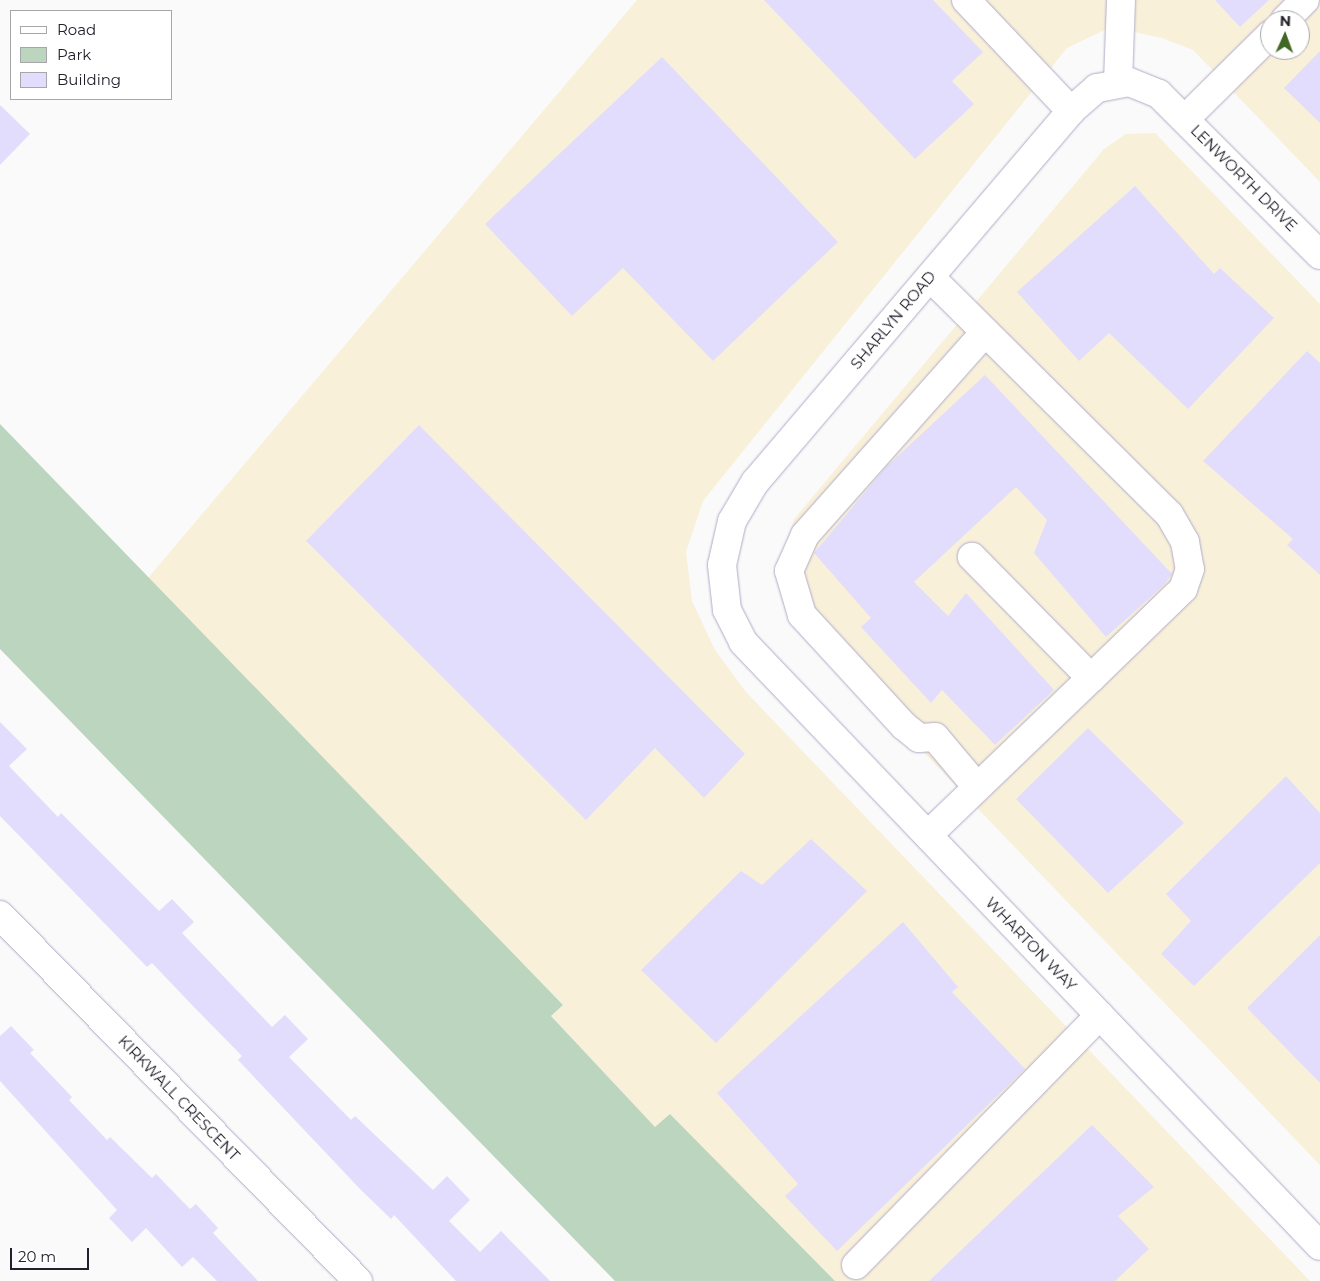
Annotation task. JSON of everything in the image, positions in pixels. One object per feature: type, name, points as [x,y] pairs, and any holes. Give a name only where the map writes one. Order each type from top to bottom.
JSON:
[{"type":"street","points":[[966,0],[1071,111]]},
{"type":"street","points":[[1118,82],[1121,0]]},
{"type":"street","points":[[1295,10],[1305,0]]},
{"type":"street","points":[[1176,110],[1260,43]]},
{"type":"street","name":"SHARLYN ROAD","points":[[743,642],[730,618],[722,580],[727,535],[738,507],[755,482],[1088,93],[1118,82],[1145,86],[1176,110]]},
{"type":"street","name":"LENWORTH DRIVE","points":[[1176,110],[1320,255]]},
{"type":"street","points":[[928,835],[1183,589],[1190,569],[1185,542],[1169,514],[930,277]]},
{"type":"street","points":[[977,787],[935,737],[919,738],[904,726],[802,615],[789,571],[805,535],[984,332]]},
{"type":"street","points":[[972,557],[1091,678]]},
{"type":"street","name":"WHARTON WAY","points":[[743,642],[1320,1246]]},
{"type":"street","name":"KIRKWALL CRESCENT","points":[[0,915],[358,1281]]},
{"type":"street","points":[[856,1264],[1100,1016]]},
{"type":"shaded area","points":[[637,0],[1320,0],[1320,182],[1193,50],[1162,38],[1111,27],[1067,48],[703,501],[686,552],[692,601],[715,650],[746,692],[1310,1281],[835,1281],[670,1114],[656,1128],[551,1016],[563,1005],[148,578]]},
{"type":"shaded area","points":[[1155,133],[1320,304],[1320,1165],[787,610],[778,575],[794,519],[1104,149],[1126,134]]},
{"type":"green space","points":[[0,424],[563,1005],[551,1016],[655,1127],[670,1114],[835,1281],[615,1281],[0,649]]},
{"type":"building","points":[[764,0],[933,0],[983,52],[952,81],[974,104],[915,159]]},
{"type":"building","points":[[1215,0],[1269,0],[1240,27]]},
{"type":"building","points":[[1320,51],[1320,123],[1284,88]]},
{"type":"building","points":[[662,57],[838,242],[713,361],[623,268],[572,316],[485,224]]},
{"type":"building","points":[[0,105],[30,134],[0,165]]},
{"type":"building","points":[[1135,186],[1214,274],[1220,268],[1274,318],[1188,409],[1109,333],[1079,361],[1017,292]]},
{"type":"building","points":[[1307,351],[1320,363],[1320,575],[1287,545],[1293,539],[1203,461]]},
{"type":"building","points":[[985,375],[1172,574],[1164,585],[1106,637],[1034,553],[1047,520],[1016,487],[914,582],[948,616],[966,593],[1054,690],[995,745],[942,690],[931,703],[861,627],[871,618],[814,553],[887,466]]},
{"type":"building","points":[[419,425],[745,754],[704,798],[655,748],[586,820],[306,541]]},
{"type":"building","points":[[0,722],[27,749],[9,766],[58,817],[61,813],[159,911],[172,899],[194,922],[182,933],[272,1027],[285,1015],[308,1039],[289,1057],[351,1120],[355,1116],[433,1190],[447,1176],[470,1200],[449,1221],[480,1252],[501,1231],[550,1281],[456,1281],[394,1215],[391,1219],[361,1190],[238,1060],[242,1056],[152,963],[147,967],[0,816]]},
{"type":"building","points":[[1088,728],[1184,823],[1108,893],[1016,799]]},
{"type":"building","points":[[1286,776],[1320,813],[1320,863],[1194,986],[1161,954],[1191,921],[1166,894]]},
{"type":"building","points":[[811,839],[867,891],[716,1043],[641,970],[741,871],[762,885]]},
{"type":"building","points":[[903,922],[958,987],[952,992],[1025,1069],[837,1251],[785,1196],[798,1184],[717,1093]]},
{"type":"building","points":[[1320,935],[1320,1083],[1247,1008]]},
{"type":"building","points":[[11,1026],[34,1050],[30,1053],[72,1097],[69,1100],[107,1140],[110,1137],[152,1178],[156,1174],[190,1209],[196,1204],[218,1228],[213,1233],[258,1281],[217,1281],[193,1257],[182,1267],[146,1228],[132,1242],[109,1218],[117,1210],[0,1081],[0,1036]]},
{"type":"building","points":[[1092,1125],[1154,1187],[1118,1216],[1149,1249],[1115,1281],[929,1281]]}]
